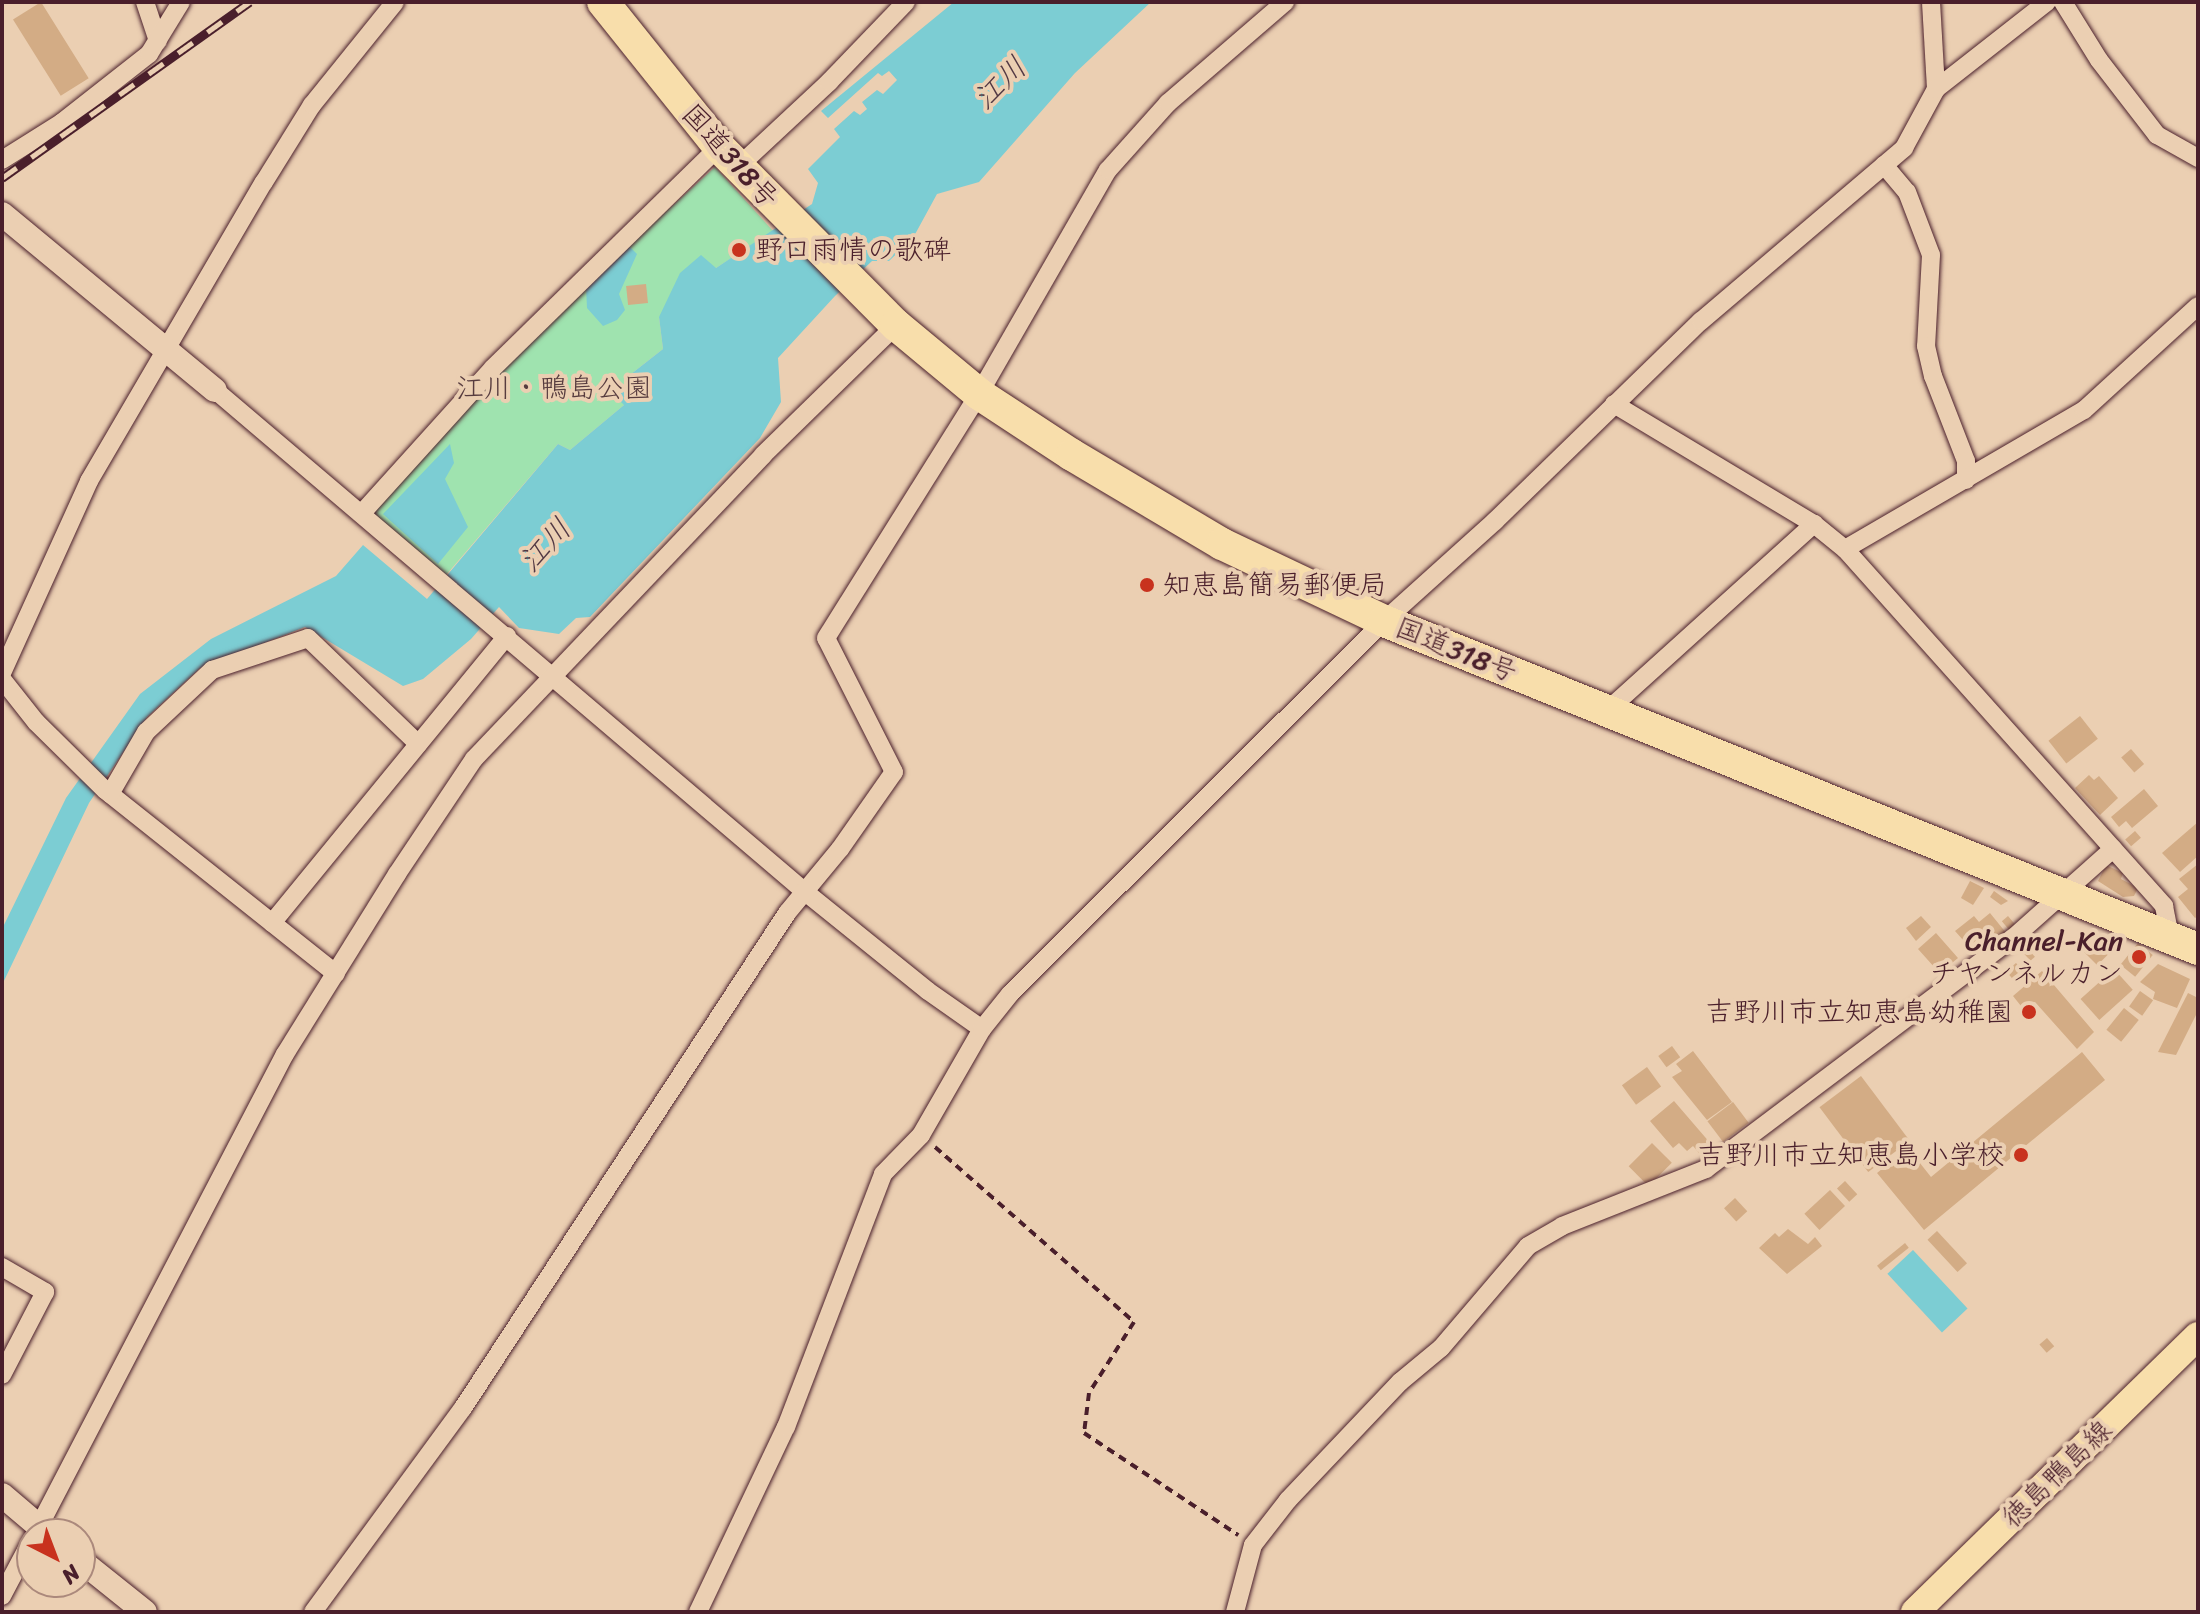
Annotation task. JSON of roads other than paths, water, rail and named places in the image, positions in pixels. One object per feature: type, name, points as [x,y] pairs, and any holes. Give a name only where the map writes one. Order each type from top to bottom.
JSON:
[{"type":"highway","name":"国道318号","points":[[603,2],[728,157],[896,325],[979,394],[1072,455],[1222,544],[1384,621],[2184,943]]},
{"type":"main road","name":"徳島鴨島線","points":[[1915,1612],[2198,1336]]},
{"type":"street","points":[[145,2],[158,41]]},
{"type":"street","points":[[2,160],[61,123],[149,54],[181,2]]},
{"type":"street","points":[[2,673],[89,481],[312,105],[395,2]]},
{"type":"street","points":[[362,513],[493,368],[728,157],[829,82],[906,2]]},
{"type":"street","points":[[313,1612],[463,1408],[804,891],[840,849],[894,772],[826,638],[979,394],[1108,170],[1168,103],[1285,2]]},
{"type":"street","points":[[1931,2],[1936,89]]},
{"type":"street","points":[[698,1612],[786,1427],[883,1174],[921,1135],[982,1029],[1010,994],[1384,621],[1495,521],[1701,321],[1904,148],[1936,89],[2047,2]]},
{"type":"street","points":[[2063,2],[2099,60],[2157,135],[2198,158]]},
{"type":"street","points":[[1884,165],[1907,192],[1931,255],[1926,346],[1933,376],[1966,461],[1966,480]]},
{"type":"street","points":[[2,214],[215,390],[301,467],[362,513],[552,673],[804,891],[928,991],[982,1029]]},
{"type":"street","points":[[1845,549],[2084,410],[2198,306]]},
{"type":"street","points":[[46,1518],[285,1054],[474,759],[552,673],[682,543],[763,455],[896,325]]},
{"type":"street","points":[[1614,404],[1814,524],[1845,549],[2164,906],[2184,943]]},
{"type":"street","points":[[1608,710],[1814,524]]},
{"type":"street","points":[[272,923],[418,744],[501,631]]},
{"type":"street","points":[[108,792],[146,732],[212,670],[308,638],[418,744]]},
{"type":"street","points":[[2,679],[36,722],[108,792],[336,974]]},
{"type":"street","points":[[1235,1612],[1253,1545],[1288,1500],[1400,1382],[1441,1348],[1528,1246],[1562,1226],[1706,1169],[2013,938],[2113,849]]},
{"type":"street","points":[[2,1267],[45,1292],[2,1375]]},
{"type":"street","points":[[2,1495],[24,1518]]},
{"type":"street","points":[[2,1596],[16,1572]]},
{"type":"street","points":[[96,1573],[145,1612]]},
{"type":"water","name":"江川","points":[[954,2],[1151,2],[1075,73],[979,182],[937,194],[913,238],[889,261],[872,261],[778,358],[781,402],[760,438],[590,617],[576,618],[559,634],[519,628],[499,607],[471,639],[423,679],[403,686],[305,627],[200,668],[147,717],[89,803],[2,985],[2,929],[66,798],[140,694],[211,639],[336,576],[363,545],[427,599],[558,444],[570,450],[624,405],[616,397],[631,385],[626,378],[663,349],[659,317],[680,273],[701,255],[716,268],[812,204],[818,183],[808,169],[840,137],[834,129],[854,111],[860,115],[867,109],[862,102],[877,90],[883,94],[897,80],[889,71],[882,76],[878,73],[828,118],[821,111]]},
{"type":"water","points":[[628,245],[637,254],[619,294],[625,310],[617,320],[603,326],[587,308],[586,287]]},
{"type":"water","points":[[450,444],[454,463],[445,479],[468,527],[438,564],[383,514]]},
{"type":"water","points":[[1913,1250],[1968,1309],[1942,1332],[1887,1274]]},
{"type":"railway","points":[[2,178],[250,2]]},
{"type":"place","name":"野口雨情の歌碑","points":[[739,250]]},
{"type":"place","name":"知恵島簡易郵便局","points":[[1147,585]]},
{"type":"place","name":"Channel-Kan チヤンネルカン","points":[[2139,957]]},
{"type":"place","name":"吉野川市立知恵島幼稚園","points":[[2029,1012]]},
{"type":"place","name":"吉野川市立知恵島小学校","points":[[2021,1155]]},
{"type":"park label","name":"江川・鴨島公園","points":[[554,388]]}]
